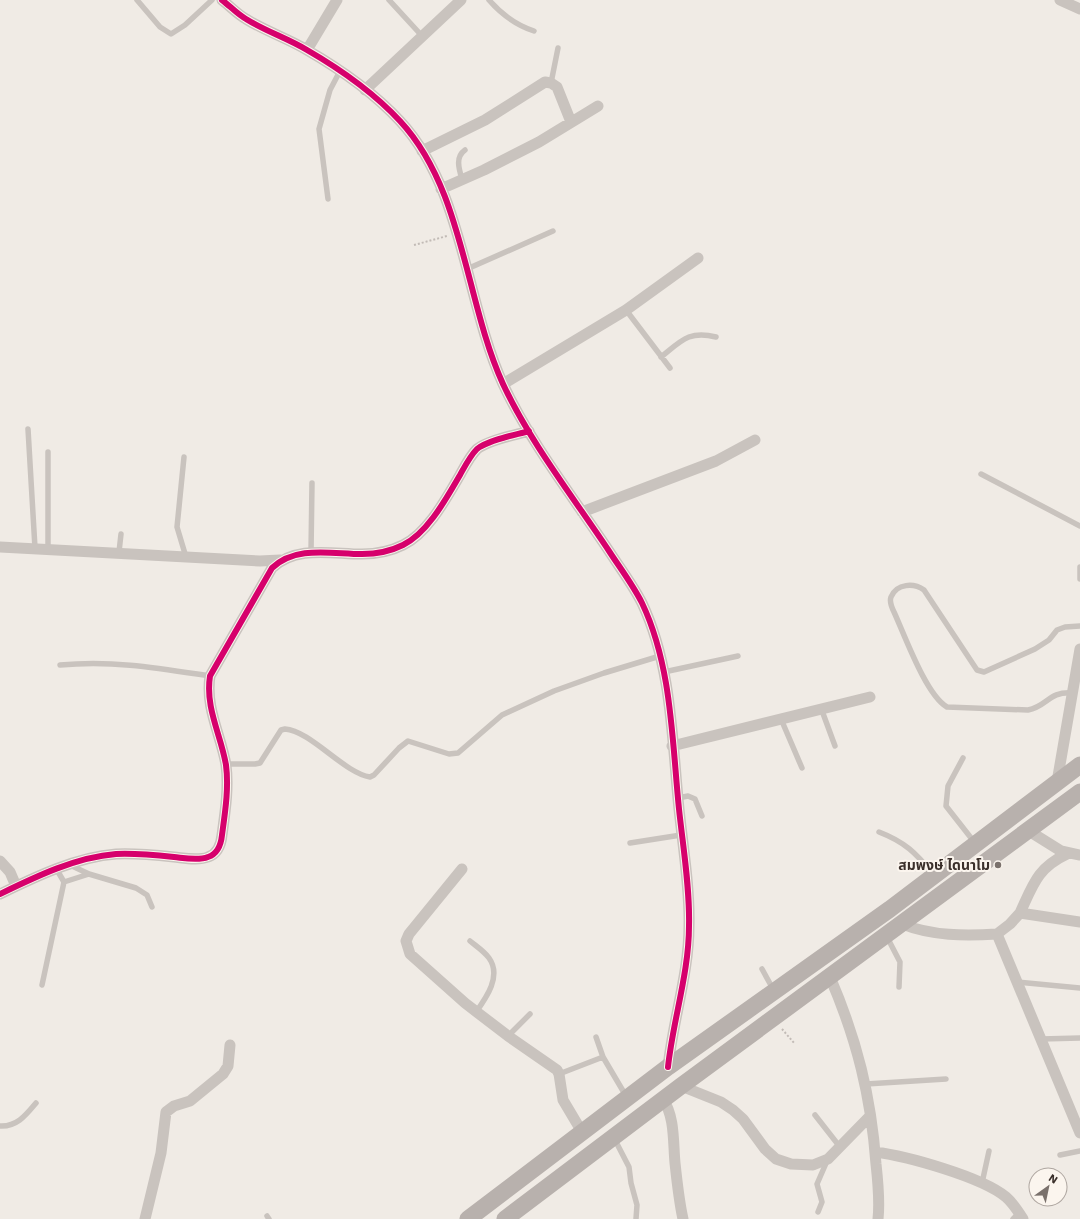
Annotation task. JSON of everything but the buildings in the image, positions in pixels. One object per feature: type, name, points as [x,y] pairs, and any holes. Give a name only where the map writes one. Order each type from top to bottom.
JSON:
[{"type":"main road","points":[[468,1219],[668,1067],[934,875],[1080,765]]},
{"type":"main road","points":[[505,1219],[681,1086],[830,978],[1080,792]]},
{"type":"main road","points":[[558,1151],[573,1168]]},
{"type":"street","points":[[222,0],[246,19],[307,50],[340,71],[385,106],[402,123],[422,151],[441,188],[456,234],[481,324],[503,384],[529,431],[641,602],[664,672],[678,798],[689,925],[687,962],[671,1038],[668,1067]]},
{"type":"street","points":[[307,50],[337,0]]},
{"type":"street","points":[[365,90],[461,0]]},
{"type":"street","points":[[1060,0],[1076,5]]},
{"type":"street","points":[[422,151],[485,120],[545,82],[552,83],[557,87],[571,122]]},
{"type":"street","points":[[441,188],[520,152],[598,106]]},
{"type":"street","points":[[503,384],[626,310],[698,258]]},
{"type":"street","points":[[0,547],[119,552],[260,561],[280,560],[311,552],[364,554],[387,552],[414,538],[426,526],[444,502],[471,456],[478,448],[529,431]]},
{"type":"street","points":[[582,512],[716,461],[755,440]]},
{"type":"street","points":[[0,894],[57,870],[93,858],[116,854],[141,854],[193,859],[208,857],[220,845],[227,778],[226,764],[210,710],[210,676],[263,580],[280,560]]},
{"type":"street","points":[[1058,782],[1080,649]]},
{"type":"street","points":[[672,746],[870,697]]},
{"type":"street","points":[[1029,831],[1050,846],[1067,854],[1080,855]]},
{"type":"street","points":[[902,924],[917,930],[945,934],[972,936],[997,934],[1010,924],[1020,913],[1037,877],[1044,867],[1052,861],[1067,854]]},
{"type":"street","points":[[0,861],[10,872],[16,886]]},
{"type":"street","points":[[462,869],[431,909],[408,934],[406,941],[410,954],[476,1012],[508,1036],[550,1064],[560,1074],[563,1100],[582,1132]]},
{"type":"street","points":[[1020,913],[1080,922]]},
{"type":"street","points":[[997,934],[1080,1133]]},
{"type":"street","points":[[830,978],[852,1033],[866,1084],[875,1152],[879,1209],[878,1219]]},
{"type":"street","points":[[145,1219],[161,1153],[166,1112],[174,1106],[190,1101],[222,1074],[228,1066],[230,1045]]},
{"type":"street","points":[[681,1086],[721,1102],[733,1110],[743,1119],[765,1149],[776,1159],[791,1164],[813,1165],[828,1159],[870,1116]]},
{"type":"street","points":[[664,1099],[668,1106],[671,1120],[683,1219]]},
{"type":"street","points":[[875,1152],[913,1161],[982,1183],[1006,1198],[1018,1217]]},
{"type":"lane","points":[[137,0],[160,27],[170,34],[185,25],[212,0]]},
{"type":"lane","points":[[389,0],[423,37]]},
{"type":"lane","points":[[489,0],[507,18],[521,27],[534,31]]},
{"type":"lane","points":[[552,83],[558,48]]},
{"type":"lane","points":[[328,199],[319,129],[330,90],[340,71]]},
{"type":"lane","points":[[462,179],[458,162],[461,152],[465,150]]},
{"type":"lane","points":[[466,269],[553,232]]},
{"type":"lane","points":[[626,310],[670,368]]},
{"type":"lane","points":[[661,357],[687,336],[699,334],[716,337]]},
{"type":"lane","points":[[28,429],[35,548]]},
{"type":"lane","points":[[48,452],[48,549]]},
{"type":"lane","points":[[184,457],[178,527],[186,557]]},
{"type":"lane","points":[[981,474],[1080,526]]},
{"type":"lane","points":[[311,552],[312,483]]},
{"type":"lane","points":[[119,552],[121,534]]},
{"type":"lane","points":[[1080,567],[1080,580]]},
{"type":"lane","points":[[1072,693],[1061,692],[1036,708],[1028,710],[947,707],[940,703],[931,691],[894,612],[891,603],[891,596],[900,588],[909,585],[917,585],[924,590],[977,670],[984,672],[1036,649],[1049,640],[1057,630],[1065,626],[1080,626]]},
{"type":"lane","points":[[226,764],[260,763],[281,730],[285,729],[297,732],[355,770],[370,777],[374,775],[399,748],[408,741],[449,754],[458,753],[502,715],[554,691],[604,673],[660,656]]},
{"type":"lane","points":[[664,672],[738,656]]},
{"type":"lane","points":[[60,665],[83,663],[124,664],[210,676]]},
{"type":"lane","points":[[821,708],[836,746]]},
{"type":"lane","points":[[781,718],[802,768]]},
{"type":"lane","points":[[963,758],[948,786],[946,806],[976,843]]},
{"type":"lane","points":[[678,798],[688,796],[695,799],[702,816]]},
{"type":"lane","points":[[879,832],[905,844],[916,853],[934,875]]},
{"type":"lane","points":[[630,843],[681,835]]},
{"type":"lane","points":[[70,865],[89,874],[143,891],[147,895],[152,907]]},
{"type":"lane","points":[[42,985],[64,882],[57,870]]},
{"type":"lane","points":[[64,882],[89,874]]},
{"type":"lane","points":[[886,935],[900,962],[899,987]]},
{"type":"lane","points":[[470,941],[489,958],[492,964],[493,985],[476,1012]]},
{"type":"lane","points":[[762,969],[774,991]]},
{"type":"lane","points":[[1017,982],[1080,988]]},
{"type":"lane","points":[[508,1036],[530,1014]]},
{"type":"lane","points":[[596,1036],[603,1057],[627,1098]]},
{"type":"lane","points":[[1041,1039],[1080,1038]]},
{"type":"lane","points":[[560,1074],[603,1057]]},
{"type":"lane","points":[[866,1084],[946,1078]]},
{"type":"lane","points":[[0,1126],[10,1126],[16,1123],[36,1103]]},
{"type":"lane","points":[[815,1115],[840,1147]]},
{"type":"lane","points":[[614,1138],[629,1167],[631,1184],[637,1205],[636,1219]]},
{"type":"lane","points":[[1060,1155],[1080,1151]]},
{"type":"lane","points":[[982,1183],[989,1152]]},
{"type":"lane","points":[[818,1212],[822,1202],[816,1184],[828,1159]]},
{"type":"path","points":[[414,245],[456,234]]},
{"type":"path","points":[[773,1019],[796,1044]]},
{"type":"cycle path","points":[[222,0],[243,17],[307,50],[356,82],[400,121],[421,149],[438,180],[451,213],[490,352],[503,384],[539,448],[635,590],[642,603],[652,627],[659,652],[669,704],[686,868],[689,912],[688,944],[684,979],[673,1032],[668,1067]]},
{"type":"cycle path","points":[[0,894],[71,863],[101,856],[138,854],[195,859],[204,858],[214,854],[220,846],[227,783],[224,754],[214,721],[210,699],[210,676],[272,568],[292,556],[303,553],[327,552],[362,554],[388,550],[403,545],[421,532],[436,514],[468,461],[477,449],[495,440],[529,431]]},
{"type":"place","name":"สมพงษ์ ไดนาโม","points":[[998,865]]}]
